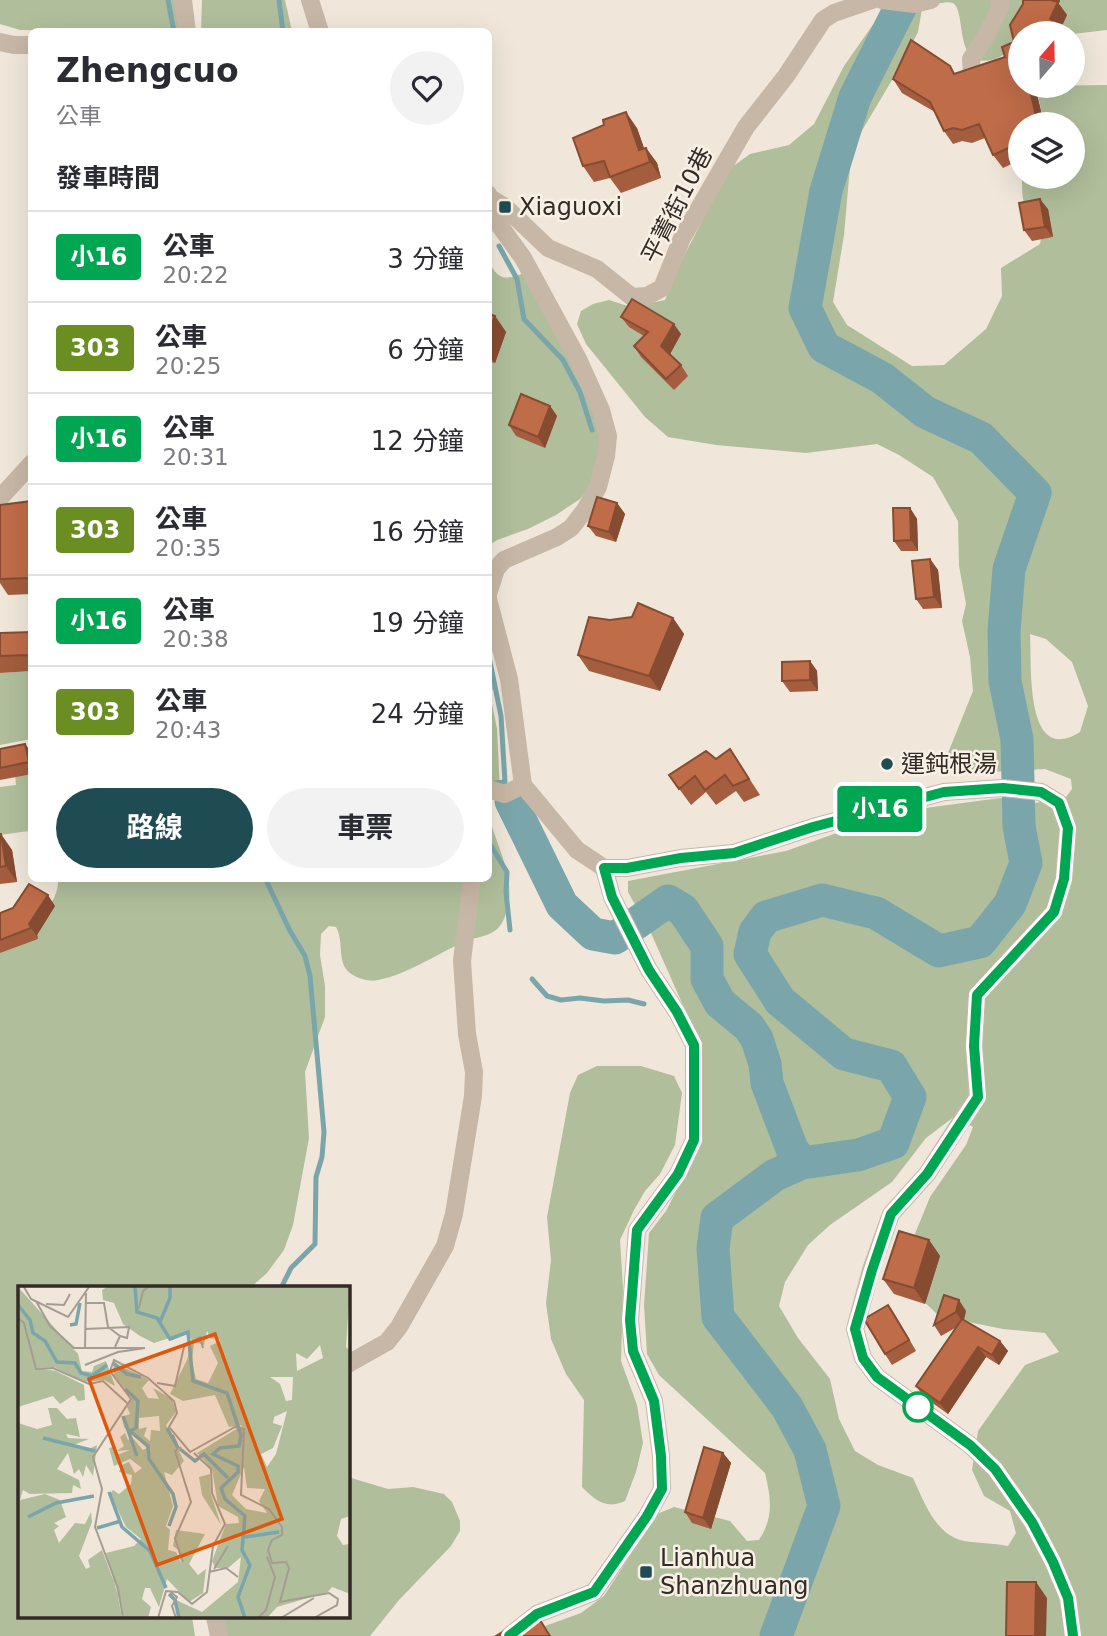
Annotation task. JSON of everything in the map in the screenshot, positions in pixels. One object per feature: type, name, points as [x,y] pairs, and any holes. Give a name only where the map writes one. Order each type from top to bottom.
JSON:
[{"type":"street","points":[[183,0],[186,28]]},
{"type":"street","points":[[310,0],[319,28]]},
{"type":"street","name":"平菁街10巷","points":[[492,203],[505,207],[548,248],[597,270],[632,297],[647,296],[662,288],[682,238],[746,127],[786,76],[823,20],[834,13],[872,0]]},
{"type":"street","points":[[882,0],[922,2]]},
{"type":"street","points":[[972,75],[971,59],[1001,5],[999,0]]},
{"type":"street","points":[[0,42],[28,45]]},
{"type":"street","points":[[492,205],[578,359],[601,410],[608,436],[598,487],[571,528],[504,560],[496,569],[492,582]]},
{"type":"street","points":[[0,498],[28,467]]},
{"type":"street","points":[[492,612],[509,679],[523,785],[577,850],[604,868],[627,868],[681,858],[734,853],[813,827],[944,792],[1003,788],[1041,792],[1059,803],[1068,828],[1064,879],[1054,912],[977,995],[974,1046],[978,1097],[927,1174],[891,1214],[855,1329],[863,1358],[877,1377],[970,1445],[995,1469],[1032,1522],[1053,1562],[1068,1598],[1073,1636]]},
{"type":"street","points":[[492,790],[505,794],[523,785]]},
{"type":"street","points":[[509,1636],[537,1614],[594,1592],[647,1516],[662,1489],[654,1401],[633,1351],[630,1320],[637,1230],[678,1174],[694,1140],[694,1045],[677,1012],[649,970],[612,897],[604,868]]},
{"type":"street","points":[[350,1363],[387,1342],[399,1327],[445,1246],[454,1214],[473,1084],[462,961],[472,882]]},
{"type":"street","points":[[215,1618],[219,1636]]},
{"type":"green space","points":[[0,0],[177,0],[179,28],[20,30],[0,24]]},
{"type":"green space","points":[[202,0],[285,0],[291,28],[201,28]]},
{"type":"green space","points":[[897,0],[1035,0],[1026,21],[1008,21],[1008,51],[991,60],[979,60],[971,56],[963,38],[957,8],[953,3],[922,9],[918,32],[857,139],[851,156],[844,235],[833,302],[847,325],[912,366],[944,365],[986,329],[1002,296],[1001,268],[1040,244],[1041,239],[1053,237],[1028,212],[1023,189],[1085,189],[1085,112],[1041,112],[1039,98],[1085,98],[1085,85],[1107,85],[1107,1636],[551,1636],[545,1626],[581,1613],[604,1596],[657,1514],[674,1507],[730,1521],[747,1541],[759,1540],[769,1516],[770,1500],[765,1473],[659,1375],[647,1354],[644,1305],[649,1233],[666,1211],[689,1166],[693,1028],[651,933],[628,892],[628,881],[786,851],[896,812],[1000,798],[1035,803],[1066,797],[1072,789],[1071,779],[1045,769],[957,774],[949,770],[946,758],[973,691],[970,657],[962,621],[966,604],[959,566],[958,521],[933,477],[877,444],[806,453],[716,445],[668,437],[645,417],[586,344],[577,324],[581,311],[593,304],[609,300],[631,307],[665,300],[728,170],[750,154],[789,145],[814,124],[844,66],[872,26]],"holes":[[[1030,634],[1046,639],[1072,662],[1088,706],[1080,732],[1062,739],[1049,736],[1040,724],[1035,707]],[[955,1116],[973,1127],[966,1145],[930,1197],[910,1246],[918,1296],[939,1316],[1003,1329],[1045,1333],[1059,1352],[1025,1365],[978,1431],[972,1470],[984,1496],[1010,1511],[1016,1533],[1008,1546],[954,1538],[945,1532],[932,1516],[913,1478],[878,1465],[855,1451],[839,1419],[830,1379],[798,1338],[779,1306],[785,1282],[808,1245],[830,1225],[892,1182],[926,1138]]]},
{"type":"green space","points":[[1060,0],[1107,0],[1107,30],[1085,33],[1085,21],[1059,21]]},
{"type":"green space","points":[[492,267],[499,275],[507,278],[525,273],[574,357],[602,439],[592,484],[580,499],[528,529],[492,543]]},
{"type":"green space","points":[[28,671],[28,740],[0,745],[0,673]]},
{"type":"green space","points":[[492,704],[497,729],[500,791],[492,799]]},
{"type":"green space","points":[[28,761],[28,831],[0,835],[0,787],[16,785],[14,763]]},
{"type":"green space","points":[[492,825],[507,871],[507,909],[496,930],[389,977],[372,981],[353,975],[344,965],[336,927],[329,926],[321,934],[325,1017],[305,1072],[309,1138],[293,1225],[284,1250],[267,1273],[252,1286],[18,1286],[18,1618],[192,1618],[195,1636],[0,1636],[0,946],[38,918],[53,900],[58,882],[492,882]]},
{"type":"green space","points":[[597,1066],[641,1066],[674,1076],[682,1093],[675,1145],[660,1174],[645,1191],[634,1210],[620,1240],[623,1288],[621,1361],[637,1405],[643,1443],[625,1501],[618,1504],[606,1504],[596,1500],[582,1487],[584,1400],[566,1374],[551,1339],[546,1303],[551,1260],[547,1217],[570,1093],[578,1075]]},
{"type":"green space","points":[[350,1478],[388,1489],[413,1487],[444,1494],[452,1502],[460,1521],[460,1531],[451,1546],[399,1600],[370,1636],[210,1636],[208,1618],[350,1618]]},
{"type":"building","points":[[1023,0],[1058,2],[1050,19],[1054,21],[1012,21]]},
{"type":"building","points":[[911,40],[950,66],[954,74],[1005,57],[1002,47],[1008,44],[1008,98],[1032,98],[1035,112],[1008,112],[1008,148],[993,155],[979,124],[962,130],[953,128],[944,131],[930,102],[893,79]]},
{"type":"building","points":[[626,112],[639,150],[646,148],[650,162],[610,177],[604,161],[583,166],[573,138],[604,125],[603,120]]},
{"type":"building","points":[[1040,199],[1045,227],[1024,230],[1019,203]]},
{"type":"building","points":[[632,299],[674,324],[661,346],[681,365],[666,379],[634,346],[648,332],[621,317]]},
{"type":"building","points":[[521,394],[550,406],[538,437],[509,425]]},
{"type":"building","points":[[597,497],[617,503],[609,532],[588,526]]},
{"type":"building","points":[[28,502],[28,578],[0,579],[0,505]]},
{"type":"building","points":[[893,508],[910,508],[911,540],[894,541]]},
{"type":"building","points":[[930,559],[934,597],[916,599],[912,561]]},
{"type":"building","points":[[638,603],[673,618],[649,676],[578,655],[589,617],[610,620],[632,617]]},
{"type":"building","points":[[28,632],[28,655],[0,656],[0,633]]},
{"type":"building","points":[[810,661],[810,680],[782,681],[782,662]]},
{"type":"building","points":[[25,744],[28,762],[0,768],[0,749]]},
{"type":"building","points":[[730,749],[749,779],[733,786],[725,775],[705,790],[695,776],[679,789],[669,775],[706,751],[716,759]]},
{"type":"building","points":[[0,834],[6,866],[0,867]]},
{"type":"building","points":[[29,884],[48,895],[29,924],[31,928],[0,940],[0,913],[13,908]]},
{"type":"building","points":[[899,1231],[929,1240],[914,1288],[883,1279]]},
{"type":"building","points":[[944,1295],[959,1300],[956,1312],[934,1325]]},
{"type":"building","points":[[888,1305],[909,1340],[885,1354],[864,1319]]},
{"type":"building","points":[[962,1319],[1000,1341],[992,1355],[978,1347],[940,1403],[916,1386]]},
{"type":"building","points":[[704,1447],[723,1453],[703,1518],[685,1512]]},
{"type":"building","points":[[1007,1582],[1036,1582],[1035,1636],[1006,1636]]},
{"type":"building","points":[[535,1612],[550,1636],[496,1636]]},
{"type":"waterway","points":[[168,0],[173,28]]},
{"type":"waterway","points":[[279,0],[282,28]]},
{"type":"waterway","points":[[776,1636],[824,1506],[810,1450],[787,1407],[718,1317],[713,1248],[717,1218],[775,1175],[802,1163],[858,1155],[893,1143],[910,1097],[891,1066],[844,1054],[780,1001],[750,954],[755,932],[766,917],[822,900],[876,913],[939,951],[980,942],[1010,904],[1026,863],[1019,826],[1017,739],[1005,681],[1004,631],[1009,569],[1035,493],[981,438],[925,412],[882,378],[824,347],[805,308],[826,191],[855,97],[904,0]]},
{"type":"waterway","points":[[499,246],[517,279],[524,319],[563,360],[580,392],[592,430]]},
{"type":"waterway","points":[[492,672],[501,716],[505,782],[495,783]]},
{"type":"waterway","points":[[511,801],[562,905],[593,934],[615,938],[668,901],[683,910],[707,946],[707,979],[720,1003],[749,1027],[757,1039],[765,1064],[767,1083],[792,1149],[802,1163]]},
{"type":"waterway","points":[[492,848],[507,872],[510,930]]},
{"type":"waterway","points":[[267,882],[305,956],[310,976],[324,1132],[322,1157],[316,1177],[315,1244],[291,1268],[282,1286]]},
{"type":"waterway","points":[[532,979],[547,996],[561,1000],[628,1000],[644,1004]]},
{"type":"bus line","name":"小16","points":[[509,1636],[537,1614],[594,1592],[647,1516],[662,1489],[654,1401],[633,1351],[630,1320],[637,1230],[678,1174],[694,1140],[694,1045],[677,1012],[649,970],[612,897],[604,868],[627,868],[681,858],[734,853],[813,827],[944,792],[1003,788],[1041,792],[1059,803],[1068,828],[1064,879],[1054,912],[1031,940],[977,995],[974,1046],[978,1097],[927,1174],[891,1214],[855,1329],[863,1358],[877,1377],[970,1445],[995,1469],[1032,1522],[1053,1562],[1068,1598],[1073,1636]]},
{"type":"place","name":"Xiaguoxi","points":[[505,207]]},
{"type":"place","name":"運鈍根湯","points":[[887,764]]},
{"type":"place","name":"Lianhua Shanzhuang","points":[[646,1572]]}]
